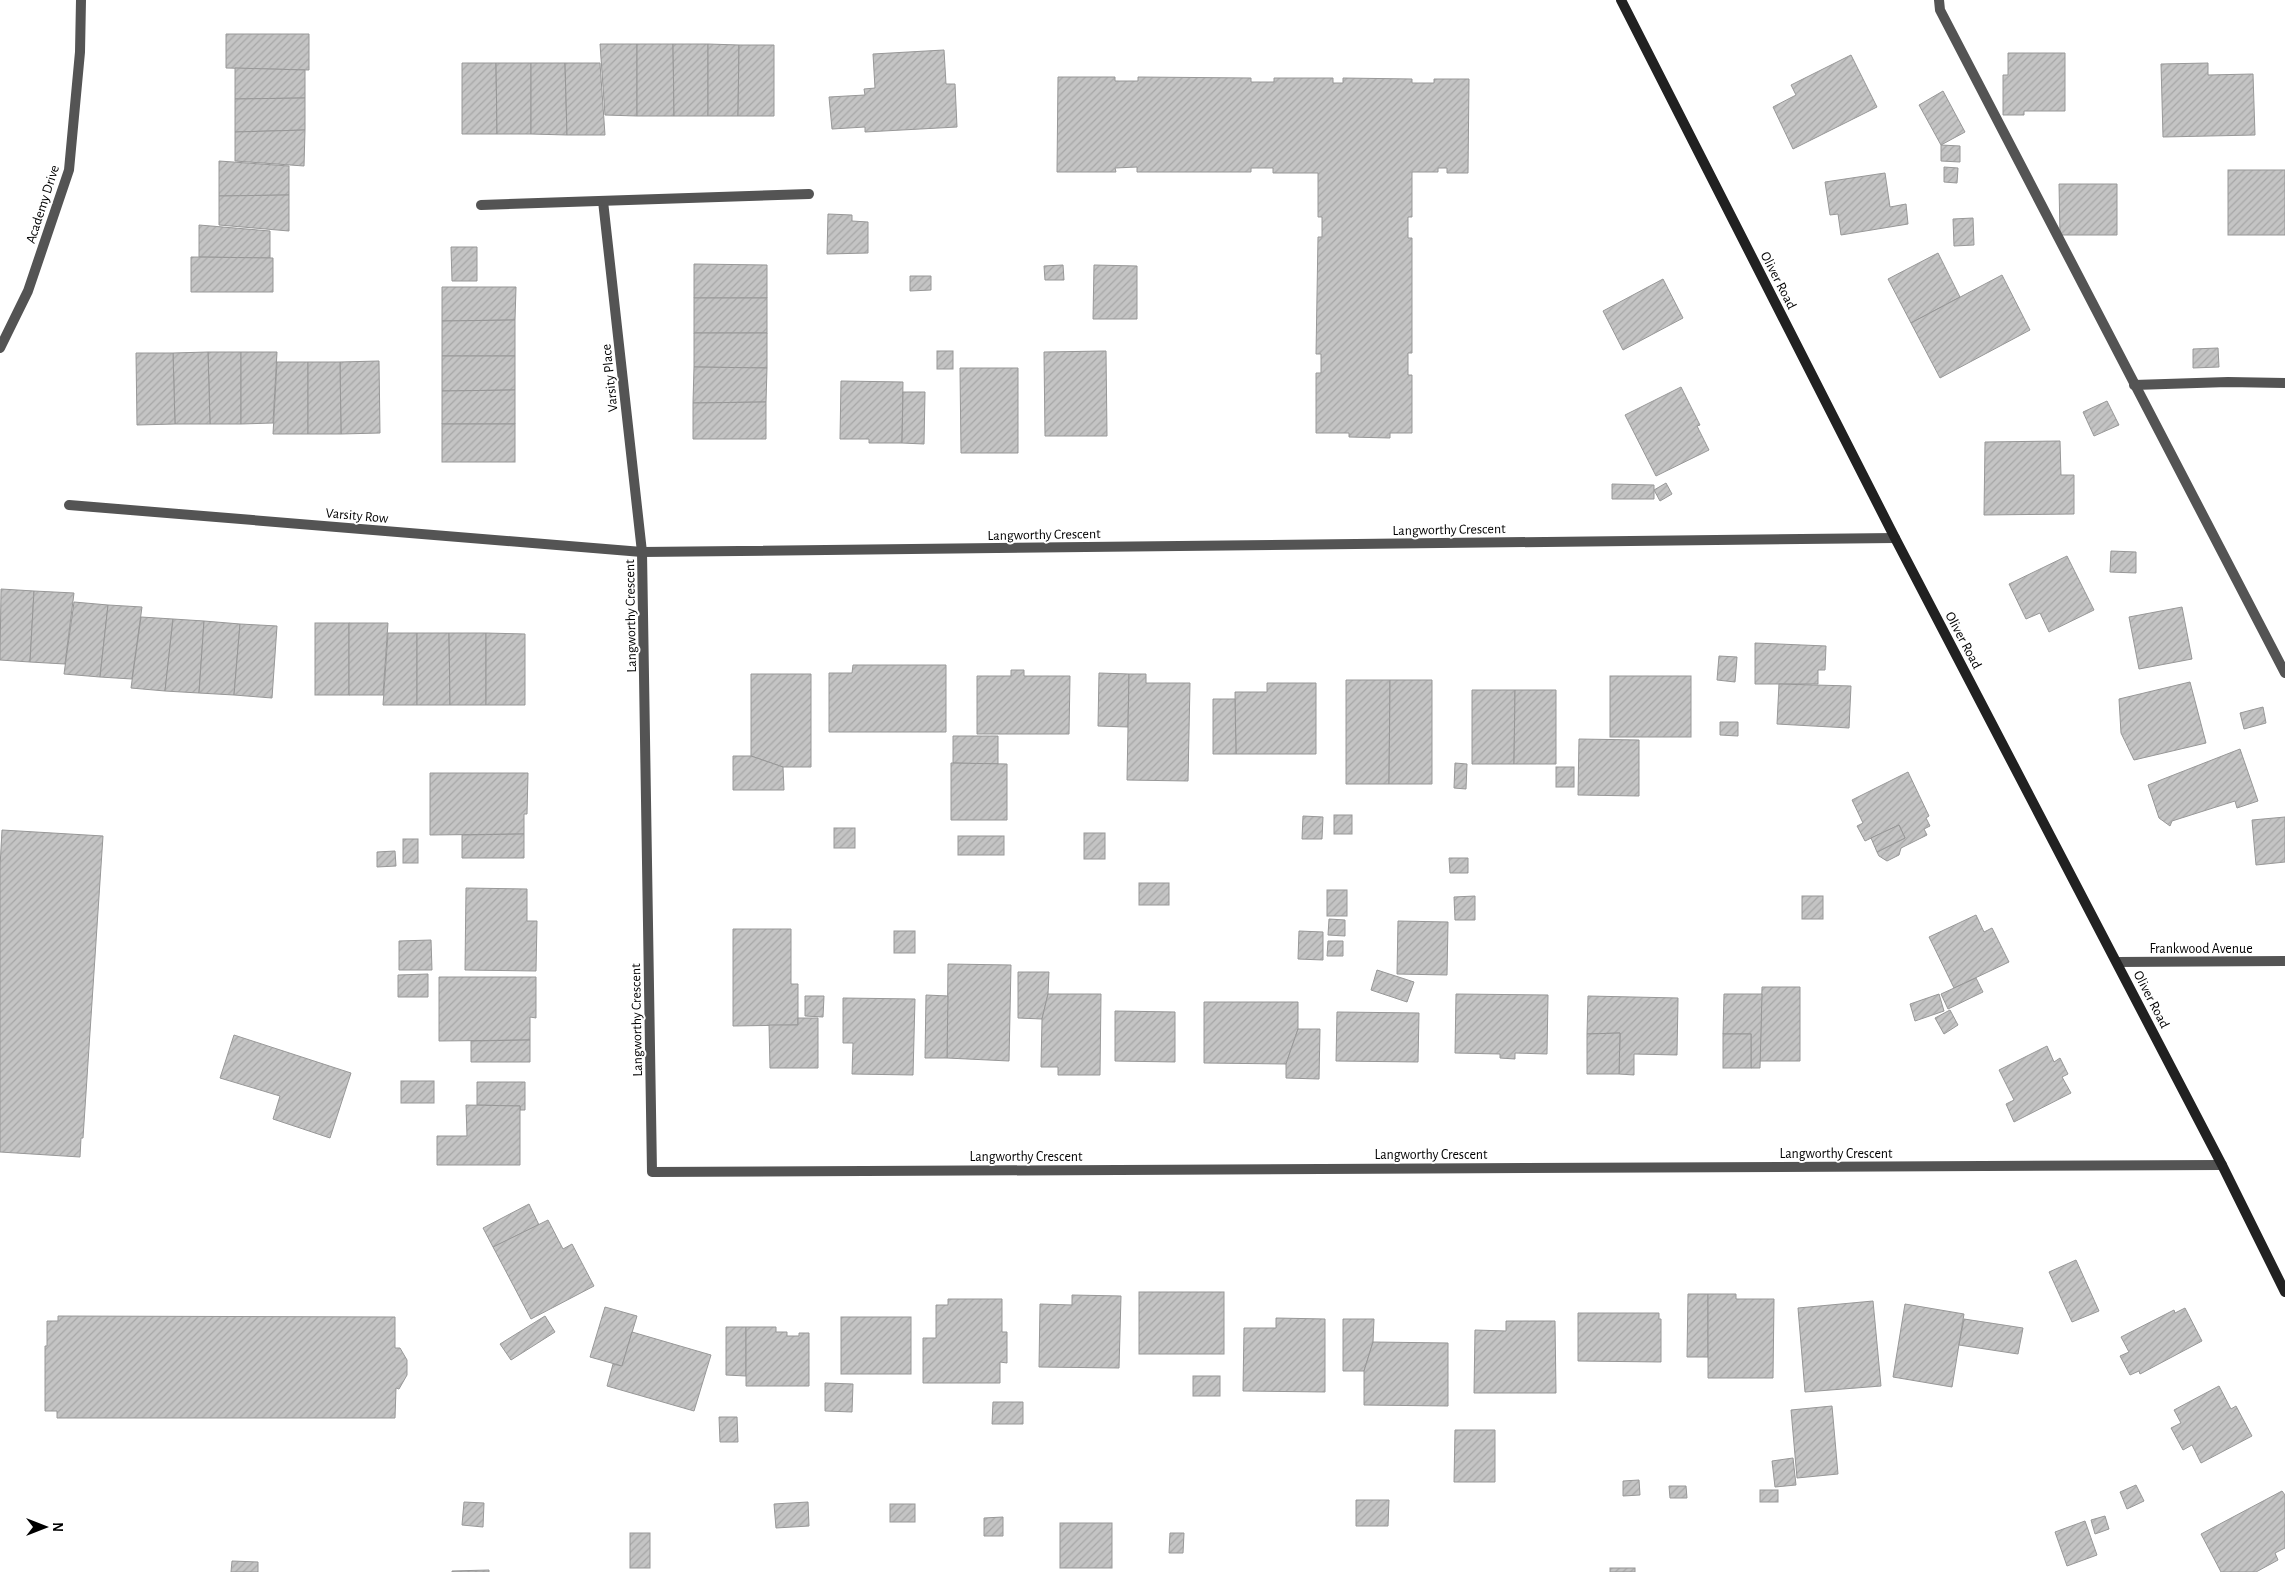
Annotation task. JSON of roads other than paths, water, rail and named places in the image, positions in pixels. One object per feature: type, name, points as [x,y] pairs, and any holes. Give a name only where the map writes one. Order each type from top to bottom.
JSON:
[{"type":"main road","name":"Oliver Road","points":[[1620,0],[1895,538],[2222,1165],[2285,1292]]},
{"type":"street","name":"Academy Drive","points":[[0,348],[28,291],[70,170],[80,52],[81,0]]},
{"type":"street","points":[[1939,0],[1940,10],[2285,673]]},
{"type":"street","points":[[481,205],[809,194]]},
{"type":"street","name":"Varsity Place","points":[[603,201],[642,552]]},
{"type":"street","points":[[2134,385],[2285,382]]},
{"type":"street","name":"Varsity Row","points":[[70,505],[642,552]]},
{"type":"street","name":"Langworthy Crescent","points":[[1895,538],[642,552],[652,1172],[2222,1165]]},
{"type":"street","name":"Frankwood Avenue","points":[[2117,962],[2285,961]]}]
